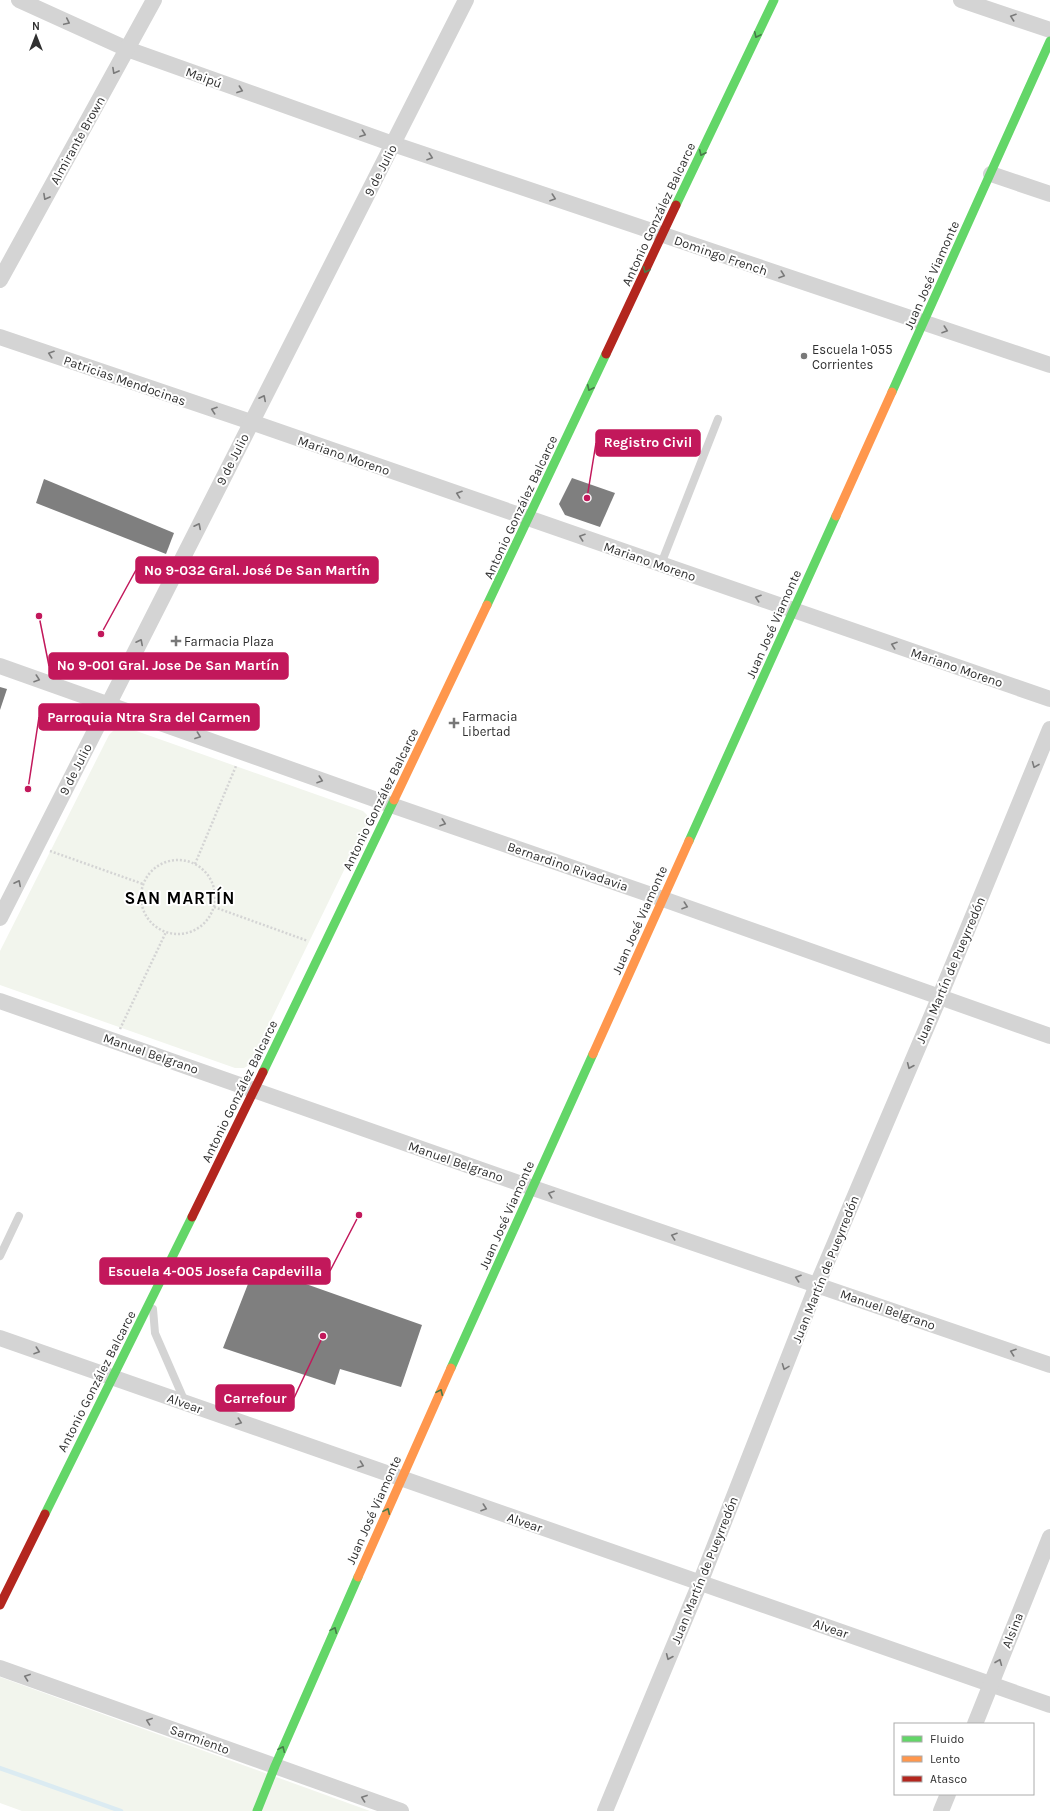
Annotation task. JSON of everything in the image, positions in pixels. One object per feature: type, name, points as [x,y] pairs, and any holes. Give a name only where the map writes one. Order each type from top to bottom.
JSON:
[{"type":"street","name":"Maipú","points":[[19,0],[127,49],[393,144]]},
{"type":"street","name":"Almirante Brown","points":[[0,280],[154,0]]},
{"type":"street","name":"9 de Julio","points":[[0,918],[466,0]]},
{"type":"street","name":"Antonio González Balcarce","points":[[0,1605],[324,947],[774,0]]},
{"type":"street","points":[[961,0],[1050,30]]},
{"type":"street","name":"Juan José Viamonte","points":[[257,1811],[275,1766],[400,1479],[924,323],[1050,41]]},
{"type":"street","name":"Domingo French","points":[[393,144],[1050,365]]},
{"type":"street","points":[[990,174],[1050,194]]},
{"type":"street","name":"Patricias Mendocinas","points":[[0,337],[251,422]]},
{"type":"street","name":"Mariano Moreno","points":[[251,422],[1050,699]]},
{"type":"street","name":"Bernardino Rivadavia","points":[[0,666],[1050,1036]]},
{"type":"street","name":"Juan Martín de Pueyrredón","points":[[605,1811],[700,1583],[817,1285],[940,996],[1050,729]]},
{"type":"street","name":"Manuel Belgrano","points":[[0,1001],[533,1188],[1050,1365]]},
{"type":"street","name":"Alvear","points":[[0,1338],[1050,1705]]},
{"type":"street","name":"Alsina","points":[[975,1723],[1050,1537]]},
{"type":"street","name":"Sarmiento","points":[[0,1668],[401,1811]]},
{"type":"street","points":[[942,1811],[948,1795]]},
{"type":"lane","points":[[661,564],[718,419]]},
{"type":"lane","points":[[0,1256],[19,1216]]},
{"type":"lane","points":[[152,1299],[156,1333],[185,1403]]},
{"type":"path","points":[[195,864],[241,752]]},
{"type":"path","points":[[36,846],[144,884]]},
{"type":"path","points":[[178,859],[195,864],[202,868],[213,882],[215,890],[214,908],[205,922],[195,930],[183,934],[166,932],[158,928],[146,916],[141,900],[144,884],[148,876],[161,864],[178,859]]},
{"type":"path","points":[[214,908],[324,947]]},
{"type":"path","points":[[114,1041],[166,932]]},
{"type":"shaded area","points":[[125,727],[363,811],[367,815],[367,823],[249,1065],[244,1068],[235,1068],[0,985],[0,951],[109,735],[115,729]]},
{"type":"shaded area","points":[[0,1677],[370,1811],[22,1811],[0,1803]]},
{"type":"building","points":[[572,478],[615,493],[600,527],[565,515],[559,504]]},
{"type":"building","points":[[44,479],[174,533],[166,554],[36,503]]},
{"type":"building","points":[[0,687],[7,689],[0,710]]},
{"type":"building","points":[[255,1266],[422,1325],[401,1387],[340,1369],[335,1385],[223,1348]]},
{"type":"waterway","points":[[0,1768],[121,1811]]},
{"type":"traffic: fast","points":[[676,205],[774,0]]},
{"type":"traffic: fast","points":[[892,392],[1050,41]]},
{"type":"traffic: fast","points":[[487,605],[606,354]]},
{"type":"traffic: fast","points":[[689,841],[836,516]]},
{"type":"traffic: fast","points":[[263,1072],[394,800]]},
{"type":"traffic: fast","points":[[451,1368],[593,1054]]},
{"type":"traffic: fast","points":[[45,1514],[192,1217]]},
{"type":"traffic: fast","points":[[257,1811],[275,1766],[358,1577]]},
{"type":"traffic: slow","points":[[836,516],[892,392]]},
{"type":"traffic: slow","points":[[394,800],[487,605]]},
{"type":"traffic: slow","points":[[593,1054],[689,841]]},
{"type":"traffic: slow","points":[[358,1577],[451,1368]]},
{"type":"traffic: jam","points":[[606,354],[676,205]]},
{"type":"traffic: jam","points":[[192,1217],[263,1072]]},
{"type":"traffic: jam","points":[[0,1605],[45,1514]]},
{"type":"place","name":"Escuela 1-055 Corrientes","points":[[804,356]]},
{"type":"place","name":"Registro Civil","points":[[587,498]]},
{"type":"place","name":"Nº 9-001 Gral. Jose De San Martín","points":[[39,616]]},
{"type":"place","name":"Nº 9-032 Gral. José De San Martín","points":[[101,634]]},
{"type":"place","name":"Farmacia Plaza","points":[[176,641]]},
{"type":"place","name":"Farmacia Libertad","points":[[454,723]]},
{"type":"place","name":"Parroquia Ntra Sra del Carmen","points":[[28,789]]},
{"type":"place","name":"Escuela 4-005 Josefa Capdevilla","points":[[359,1215]]},
{"type":"place","name":"Carrefour","points":[[323,1336]]},
{"type":"district","name":"SAN MARTÍN","points":[[180,898]]}]
